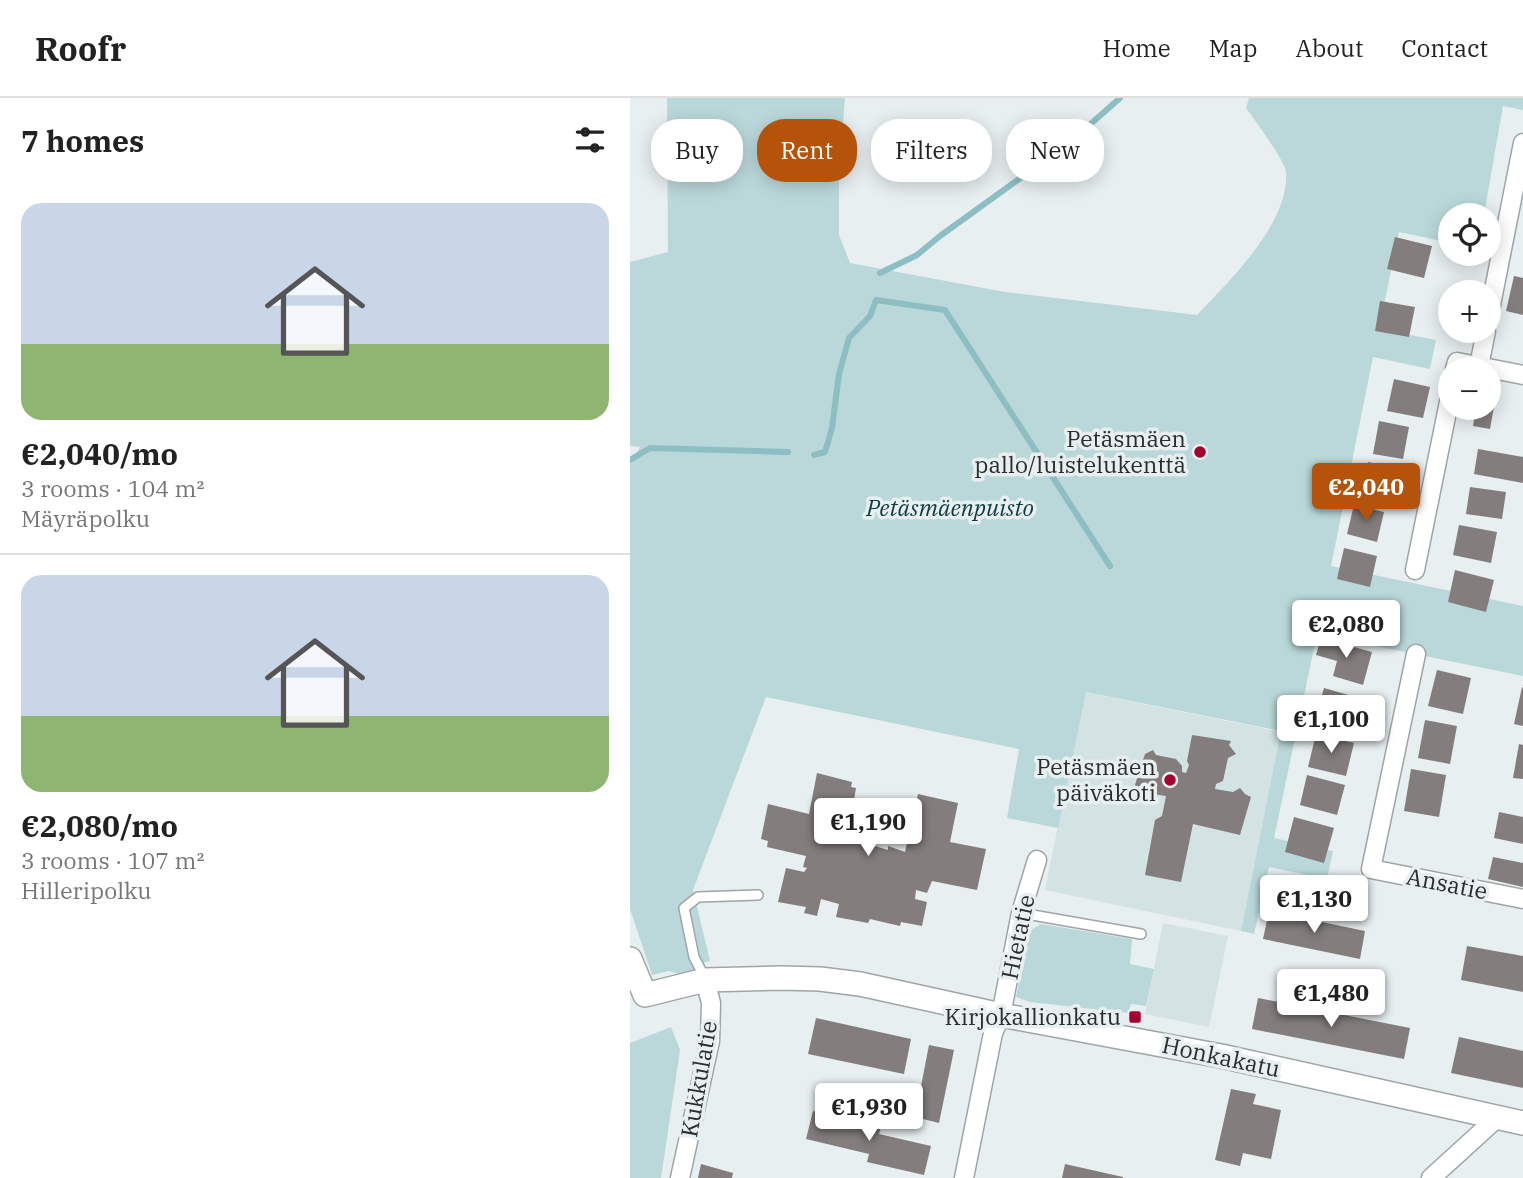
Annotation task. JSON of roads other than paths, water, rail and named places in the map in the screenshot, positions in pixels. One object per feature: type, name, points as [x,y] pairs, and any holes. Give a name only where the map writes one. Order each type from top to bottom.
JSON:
[{"type":"street","points":[[1496,280],[1523,143]]},
{"type":"street","points":[[1501,370],[1523,375]]},
{"type":"street","points":[[1415,570],[1445,420]]},
{"type":"street","name":"Ansatie","points":[[1416,654],[1371,869],[1523,900]]},
{"type":"street","name":"Hietatie","points":[[1001,1014],[1021,913],[1037,860]]},
{"type":"street","points":[[630,959],[638,999]]},
{"type":"street","name":"Honkakatu","points":[[638,999],[705,980],[781,978],[847,982],[1221,1056],[1523,1123]]},
{"type":"street","name":"Kukkulatie","points":[[680,1178],[710,1041],[711,1003],[705,980]]},
{"type":"street","points":[[964,1178],[993,1033],[1001,1014]]},
{"type":"street","points":[[1431,1178],[1498,1118]]},
{"type":"lane","points":[[705,980],[694,957],[684,908],[698,897],[758,895]]},
{"type":"lane","points":[[1021,913],[1141,934]]},
{"type":"waterway","points":[[880,273],[917,255],[1051,156],[1120,98]]},
{"type":"waterway","points":[[814,455],[825,452],[832,428],[839,374],[849,338],[870,316],[876,300],[945,310],[1110,566]]},
{"type":"waterway","points":[[630,460],[650,448],[788,452]]},
{"type":"place","name":"Petäsmäen pallo/luistelukenttä","points":[[1200,452]]},
{"type":"place","name":"Petäsmäen päiväkoti","points":[[1170,780]]},
{"type":"place","name":"Kirjokallionkatu","points":[[1135,1017]]},
{"type":"park label","name":"Petäsmäenpuisto","points":[[950,508]]}]
